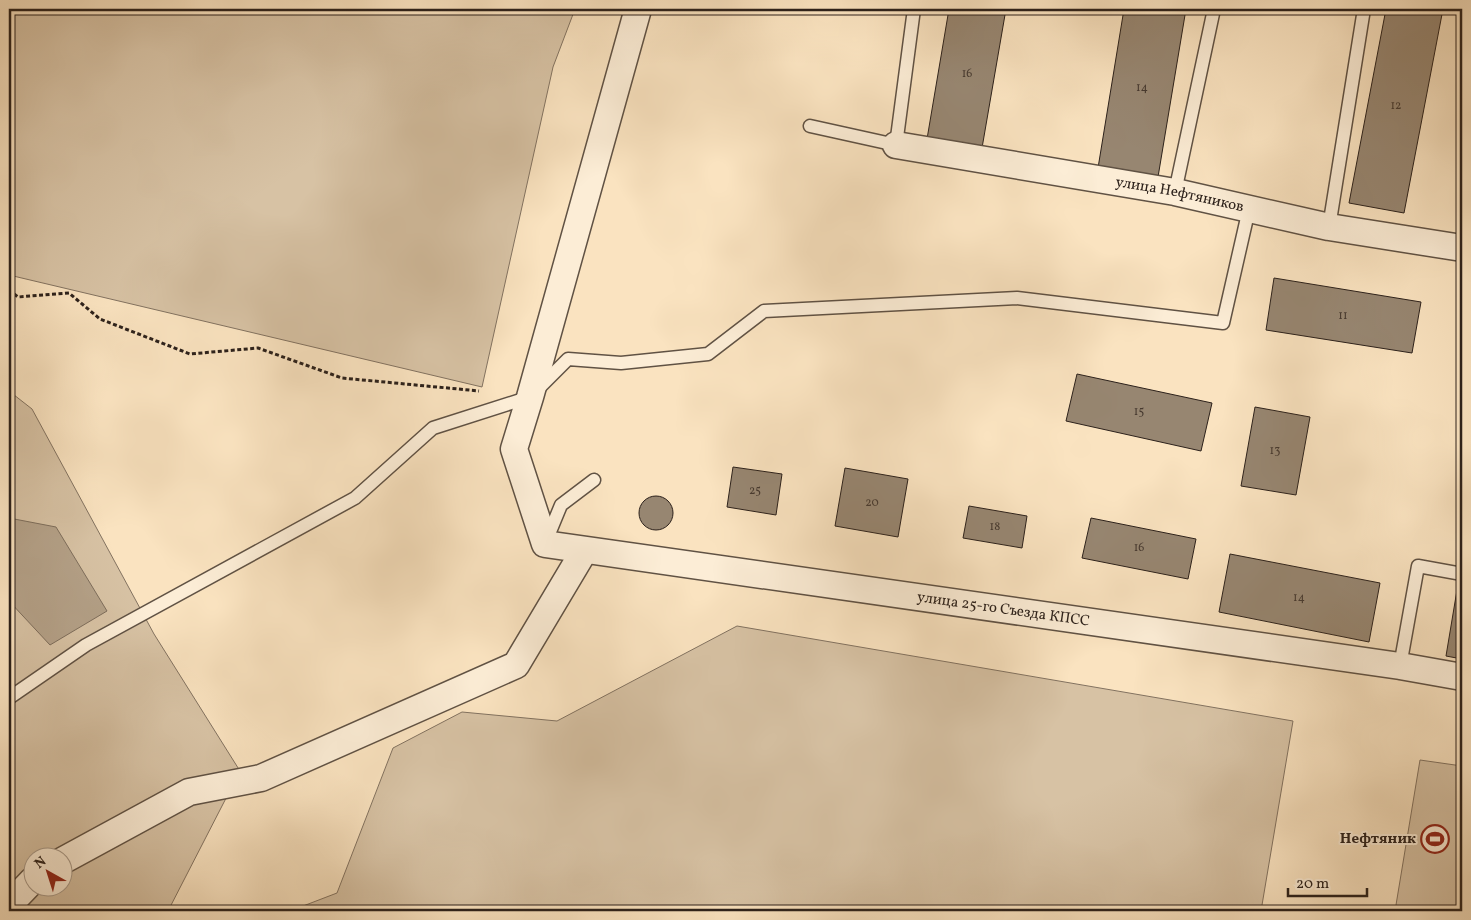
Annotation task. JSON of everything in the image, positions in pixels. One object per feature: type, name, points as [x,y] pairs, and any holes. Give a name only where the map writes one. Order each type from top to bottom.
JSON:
[{"type":"street","points":[[545,544],[514,450],[638,9]]},
{"type":"street","name":"улица Нефтяников","points":[[896,144],[1175,192],[1329,227],[1462,248]]},
{"type":"street","name":"улица 25-го Съезда КПСС","points":[[545,544],[1400,666],[1462,677]]},
{"type":"street","points":[[72,855],[189,792],[261,778],[516,665],[584,551]]},
{"type":"street","points":[[9,905],[22,891]]},
{"type":"lane","points":[[810,126],[896,144],[914,9]]},
{"type":"lane","points":[[1175,192],[1214,9]]},
{"type":"lane","points":[[1329,227],[1364,9]]},
{"type":"lane","points":[[9,698],[86,645],[355,498],[433,428],[530,397],[568,359],[621,363],[708,354],[764,311],[1016,298],[1223,323],[1249,209]]},
{"type":"lane","points":[[545,544],[561,505],[594,480]]},
{"type":"lane","points":[[1400,666],[1418,566],[1462,574]]},
{"type":"path","points":[[9,290],[18,297],[69,293],[100,319],[190,354],[258,348],[342,378],[481,392]]},
{"type":"shaded area","points":[[9,9],[575,9],[553,67],[482,387],[9,275]]},
{"type":"shaded area","points":[[9,391],[32,409],[154,634],[240,771],[168,911],[9,911]]},
{"type":"shaded area","points":[[9,518],[56,527],[107,611],[50,645],[9,601]]},
{"type":"shaded area","points":[[737,626],[1293,721],[1261,911],[290,911],[337,893],[393,748],[462,712],[557,721]]},
{"type":"shaded area","name":"Нефтяник","points":[[1420,760],[1462,766],[1462,911],[1395,911]]},
{"type":"building","points":[[949,9],[1006,9],[982,148],[927,139]]},
{"type":"building","points":[[1124,9],[1186,9],[1158,177],[1098,168]]},
{"type":"building","points":[[1386,9],[1443,9],[1404,213],[1349,203]]},
{"type":"building","points":[[1274,278],[1421,302],[1412,353],[1266,330]]},
{"type":"building","points":[[1077,374],[1212,403],[1201,451],[1066,421]]},
{"type":"building","points":[[1255,407],[1310,417],[1296,495],[1241,486]]},
{"type":"building","points":[[733,467],[782,474],[776,515],[727,507]]},
{"type":"building","points":[[845,468],[908,479],[898,537],[835,526]]},
{"type":"building","points":[[656,496],[663,497],[668,501],[672,506],[672,520],[668,525],[663,529],[656,530],[649,529],[644,525],[640,520],[639,513],[640,506],[644,501],[649,497]]},
{"type":"building","points":[[969,506],[1027,516],[1022,548],[963,538]]},
{"type":"building","points":[[1091,518],[1196,539],[1188,579],[1082,558]]},
{"type":"building","points":[[1230,554],[1380,583],[1369,642],[1219,612]]},
{"type":"building","points":[[1457,590],[1462,590],[1462,659],[1446,656]]},
{"type":"place","name":"Нефтяник","points":[[1435,839]]}]
